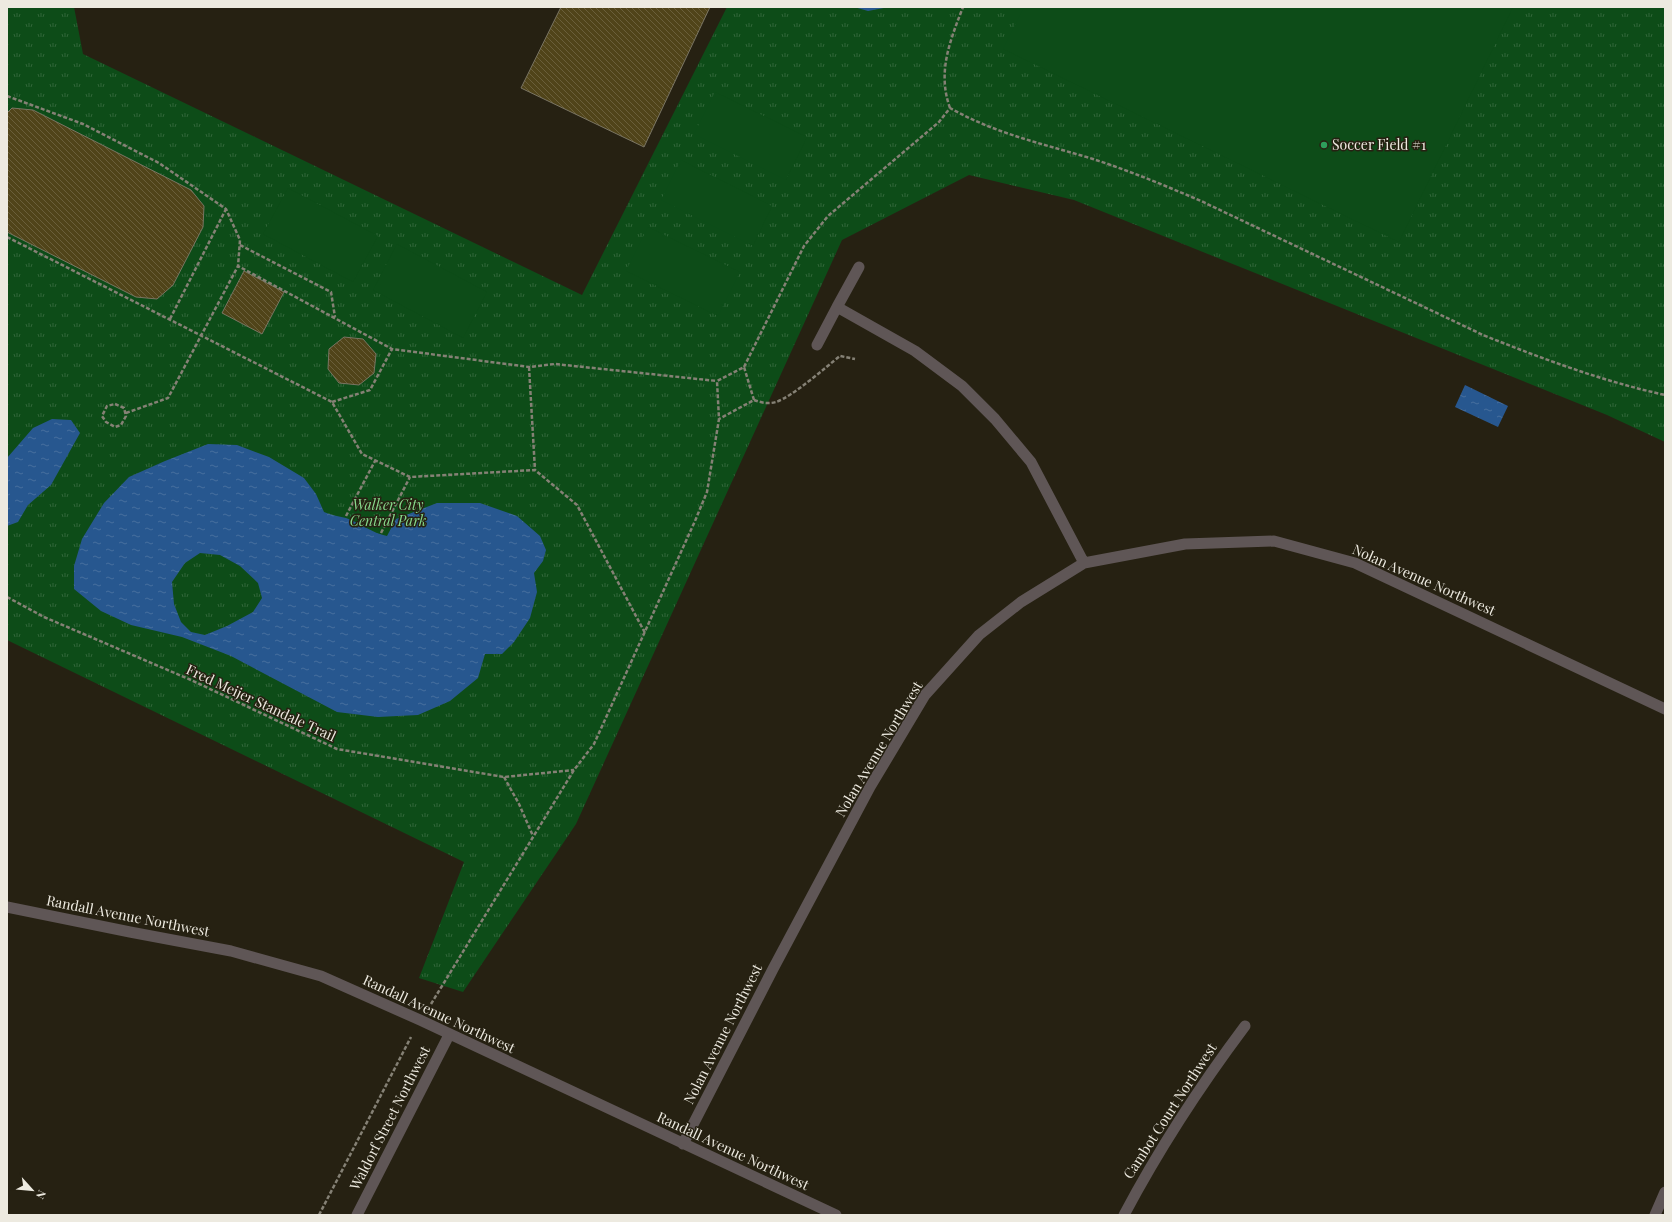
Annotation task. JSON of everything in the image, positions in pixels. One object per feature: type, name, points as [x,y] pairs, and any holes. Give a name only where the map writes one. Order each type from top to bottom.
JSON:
[{"type":"street","points":[[817,345],[859,267]]},
{"type":"street","points":[[837,307],[915,352],[962,386],[995,419],[1031,462],[1084,563]]},
{"type":"street","name":"Nolan Avenue Northwest","points":[[683,1144],[773,969],[866,794],[925,695],[979,635],[1021,602],[1084,563],[1184,544],[1274,541],[1355,563],[1665,709]]},
{"type":"street","name":"Randall Avenue Northwest","points":[[7,907],[231,951],[321,976],[420,1020],[449,1035],[836,1215]]},
{"type":"street","name":"Cambot Court Northwest","points":[[1124,1215],[1135,1193],[1185,1110],[1212,1069],[1245,1026]]},
{"type":"street","name":"Waldorf Street Northwest","points":[[357,1215],[449,1035]]},
{"type":"street","points":[[1655,1215],[1665,1192]]},
{"type":"path","points":[[963,7],[947,50],[945,68],[946,97],[950,108],[967,118],[1022,139],[1094,160],[1164,185],[1201,201],[1483,335],[1597,377],[1665,395]]},
{"type":"path","points":[[7,96],[83,124],[159,163],[226,209],[240,240],[238,266],[168,398],[126,413]]},
{"type":"path","points":[[238,266],[392,348],[529,367],[555,364],[717,381],[744,367],[804,246],[828,216],[939,122],[950,108]]},
{"type":"path","points":[[170,320],[226,209]]},
{"type":"path","points":[[7,237],[332,402],[362,454],[410,477],[535,470],[577,505],[645,633]]},
{"type":"path","points":[[240,245],[331,292],[335,317]]},
{"type":"path","points":[[332,402],[370,390],[392,348]]},
{"type":"path","points":[[719,419],[754,400],[764,403],[776,402],[786,397],[840,356],[855,359]]},
{"type":"path","points":[[529,367],[535,470]]},
{"type":"path","points":[[744,367],[754,400]]},
{"type":"path","points":[[504,777],[519,804],[533,836],[574,770],[594,744],[707,492],[719,419],[717,381]]},
{"type":"path","points":[[115,404],[124,408],[126,413],[121,425],[114,427],[106,422],[102,416],[107,406],[115,404]]},
{"type":"path","points":[[346,516],[375,461]]},
{"type":"path","points":[[381,534],[410,477]]},
{"type":"path","name":"Fred Meijer Standale Trail","points":[[7,597],[44,617],[191,680],[337,749],[504,777],[574,770]]},
{"type":"green space","name":"Walker City Central Park","points":[[7,7],[74,7],[83,54],[582,295],[727,7],[1665,7],[1665,442],[1607,415],[1074,200],[969,175],[842,240],[576,824],[463,992],[419,978],[464,862],[7,640]]},
{"type":"green space","name":"Soccer Field #1","points":[[1024,7],[1513,7],[1399,242],[1003,49]]},
{"type":"green space","points":[[715,92],[807,137],[786,180],[694,134]]},
{"type":"green space","points":[[681,160],[772,206],[753,246],[661,200]]},
{"type":"green space","points":[[288,188],[378,236],[353,282],[263,234]]},
{"type":"green space","points":[[648,227],[740,272],[718,316],[626,271]]},
{"type":"green space","points":[[397,244],[487,292],[463,338],[373,290]]},
{"type":"water","points":[[854,7],[889,7],[868,11]]},
{"type":"water","points":[[1465,385],[1508,406],[1498,427],[1455,407]]},
{"type":"water","points":[[52,419],[71,420],[80,433],[51,485],[28,505],[18,522],[7,526],[7,458],[33,428]]},
{"type":"water","points":[[208,444],[237,445],[269,457],[304,478],[316,494],[324,512],[346,518],[376,533],[387,536],[396,519],[437,503],[480,503],[517,516],[540,536],[546,550],[543,561],[534,573],[537,592],[530,618],[514,642],[502,654],[485,654],[478,678],[450,701],[418,715],[378,717],[337,712],[231,656],[182,637],[131,625],[101,611],[74,589],[74,566],[82,539],[104,503],[129,477]],"holes":[[[200,553],[220,555],[240,566],[258,583],[262,598],[253,612],[227,626],[205,635],[191,632],[181,622],[174,604],[172,582],[185,563]]]},
{"type":"building","points":[[561,7],[710,7],[644,147],[521,88]]},
{"type":"building","points":[[12,108],[33,110],[191,190],[204,206],[203,227],[173,285],[157,299],[136,297],[7,232],[7,113]]},
{"type":"building","points":[[244,271],[284,292],[262,334],[222,313]]},
{"type":"building","points":[[344,337],[363,339],[376,354],[374,373],[359,385],[339,383],[328,369],[329,349]]},
{"type":"place","name":"Soccer Field #1","points":[[1324,145]]}]
